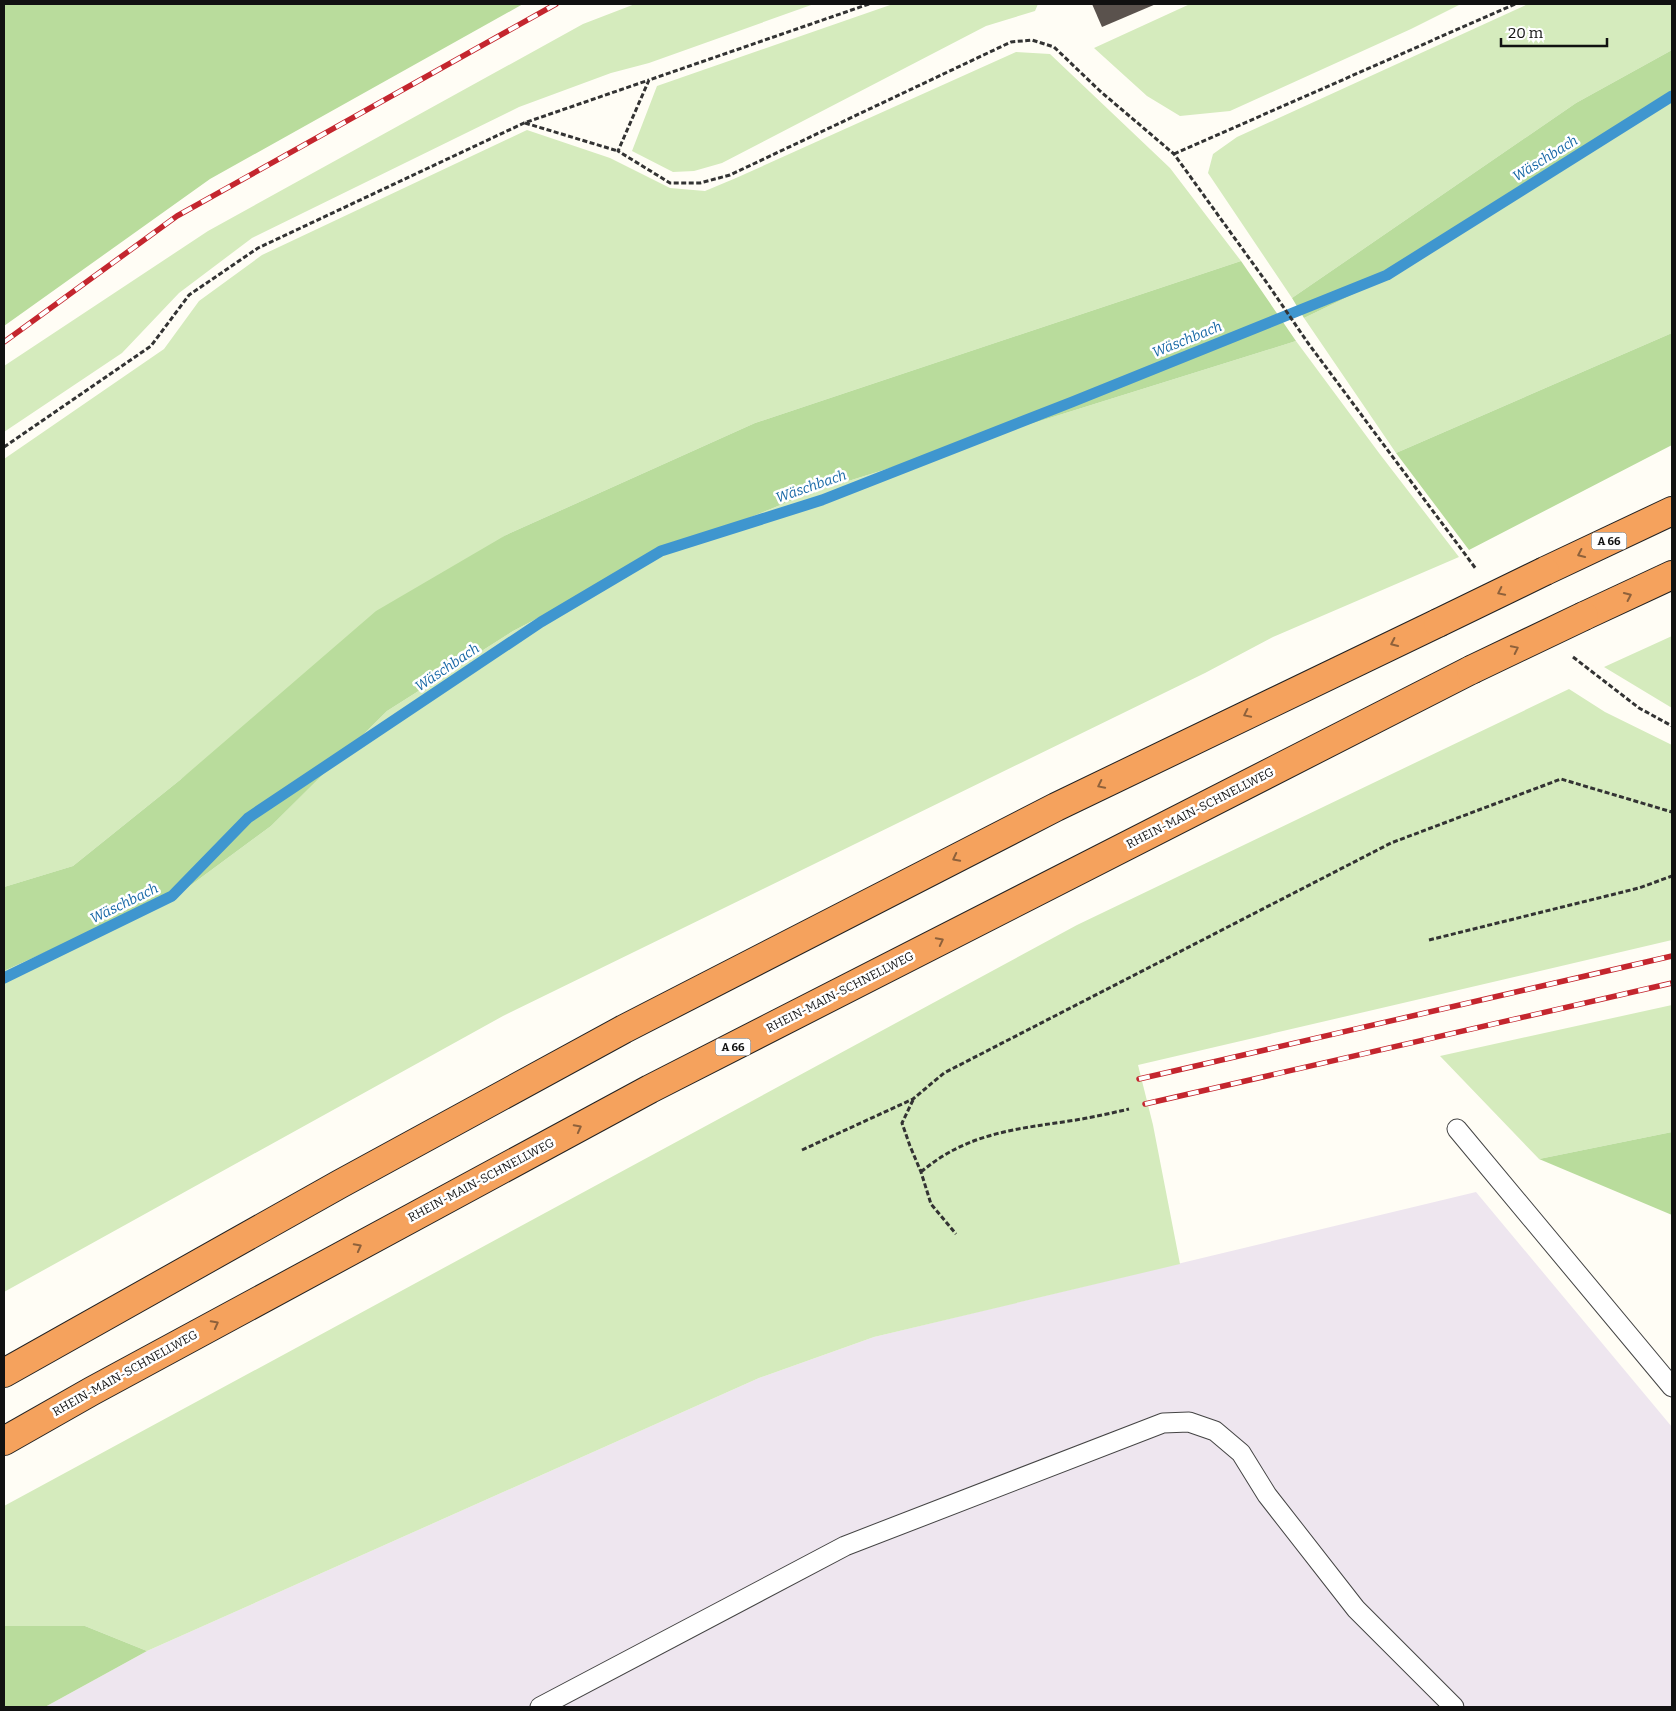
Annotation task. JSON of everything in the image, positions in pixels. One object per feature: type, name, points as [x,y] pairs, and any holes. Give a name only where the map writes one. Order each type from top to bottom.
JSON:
[{"type":"highway","name":"A 66","points":[[4,1373],[340,1184],[633,1024],[1056,807],[1672,511]]},
{"type":"highway","name":"RHEIN-MAIN-SCHNELLWEG","points":[[4,1441],[92,1391],[650,1089],[1471,670],[1672,575]]},
{"type":"lane","points":[[1457,1129],[1672,1387]]},
{"type":"lane","points":[[540,1707],[844,1546],[1164,1423],[1190,1422],[1215,1431],[1241,1453],[1267,1495],[1356,1609],[1454,1707]]},
{"type":"path","points":[[4,448],[151,346],[189,295],[258,248],[524,123],[869,4]]},
{"type":"path","points":[[1174,154],[1515,4]]},
{"type":"path","points":[[524,123],[618,151],[670,183],[700,184],[730,175],[1011,42],[1032,40],[1054,47],[1100,91],[1174,154],[1308,343],[1480,574]]},
{"type":"path","points":[[618,151],[650,80]]},
{"type":"path","points":[[1639,708],[1672,726]]},
{"type":"path","points":[[802,1150],[913,1099],[944,1073],[1391,843],[1561,779],[1672,812]]},
{"type":"path","points":[[1429,940],[1639,888],[1672,876]]},
{"type":"path","points":[[913,1099],[902,1123],[922,1172],[931,1204],[956,1234]]},
{"type":"path","points":[[922,1172],[935,1160],[961,1145],[993,1133],[1129,1109]]},
{"type":"shaded area","points":[[1476,1192],[1672,1427],[1672,1707],[45,1707],[147,1651],[759,1378],[874,1337]]},
{"type":"green space","points":[[4,4],[523,4],[210,179],[4,326]]},
{"type":"green space","points":[[635,4],[814,4],[649,63],[611,73],[519,107],[252,238],[179,293],[122,353],[4,432],[4,366],[208,231],[583,24]]},
{"type":"green space","points":[[893,4],[1038,4],[1035,11],[986,26],[722,163],[694,171],[673,172],[632,151],[657,86]]},
{"type":"green space","points":[[1190,4],[1461,4],[1411,29],[1230,111],[1180,116],[1147,96],[1094,48]]},
{"type":"green space","points":[[1528,4],[1672,4],[1672,50],[1576,103],[1292,298],[1208,173],[1213,154],[1237,137]]},
{"type":"green space","points":[[1672,50],[1672,100],[1385,279],[1304,318],[1292,298],[1576,103]]},
{"type":"green space","points":[[1016,52],[1050,54],[1170,168],[1241,261],[755,423],[506,535],[180,780],[73,866],[4,887],[4,459],[164,349],[199,301],[262,255],[527,130],[610,158],[670,188],[705,191]]},
{"type":"green space","points":[[1672,100],[1672,333],[1396,453],[1304,318],[1385,279]]},
{"type":"green space","points":[[1241,261],[1296,341],[810,493],[665,552],[513,631],[387,711],[271,826],[187,888],[4,971],[4,887],[73,866],[180,780],[376,611],[506,535],[755,423]]},
{"type":"green space","points":[[1672,333],[1672,445],[1469,550],[1396,453]]},
{"type":"green space","points":[[1296,341],[1459,557],[1273,637],[1205,673],[503,1016],[4,1292],[4,971],[187,888],[271,826],[387,711],[513,631],[665,552],[810,493]]},
{"type":"green space","points":[[1672,636],[1672,708],[1604,667]]},
{"type":"green space","points":[[1569,689],[1605,712],[1672,745],[1672,940],[1138,1065],[1153,1125],[1180,1264],[874,1337],[759,1378],[147,1651],[85,1626],[4,1626],[4,1506],[1077,925]]},
{"type":"green space","points":[[1672,1005],[1672,1132],[1539,1159],[1440,1056]]},
{"type":"green space","points":[[1672,1132],[1672,1215],[1539,1159]]},
{"type":"green space","points":[[4,1626],[85,1626],[147,1651],[45,1707],[4,1707]]},
{"type":"building","points":[[1092,4],[1156,4],[1102,27]]},
{"type":"waterway","name":"Wäschbach","points":[[4,978],[172,896],[248,818],[541,622],[661,551],[822,500],[1387,275],[1672,96]]},
{"type":"railway","points":[[4,342],[177,216],[556,4]]},
{"type":"railway","points":[[1139,1079],[1672,956]]},
{"type":"railway","points":[[1145,1104],[1672,983]]}]
